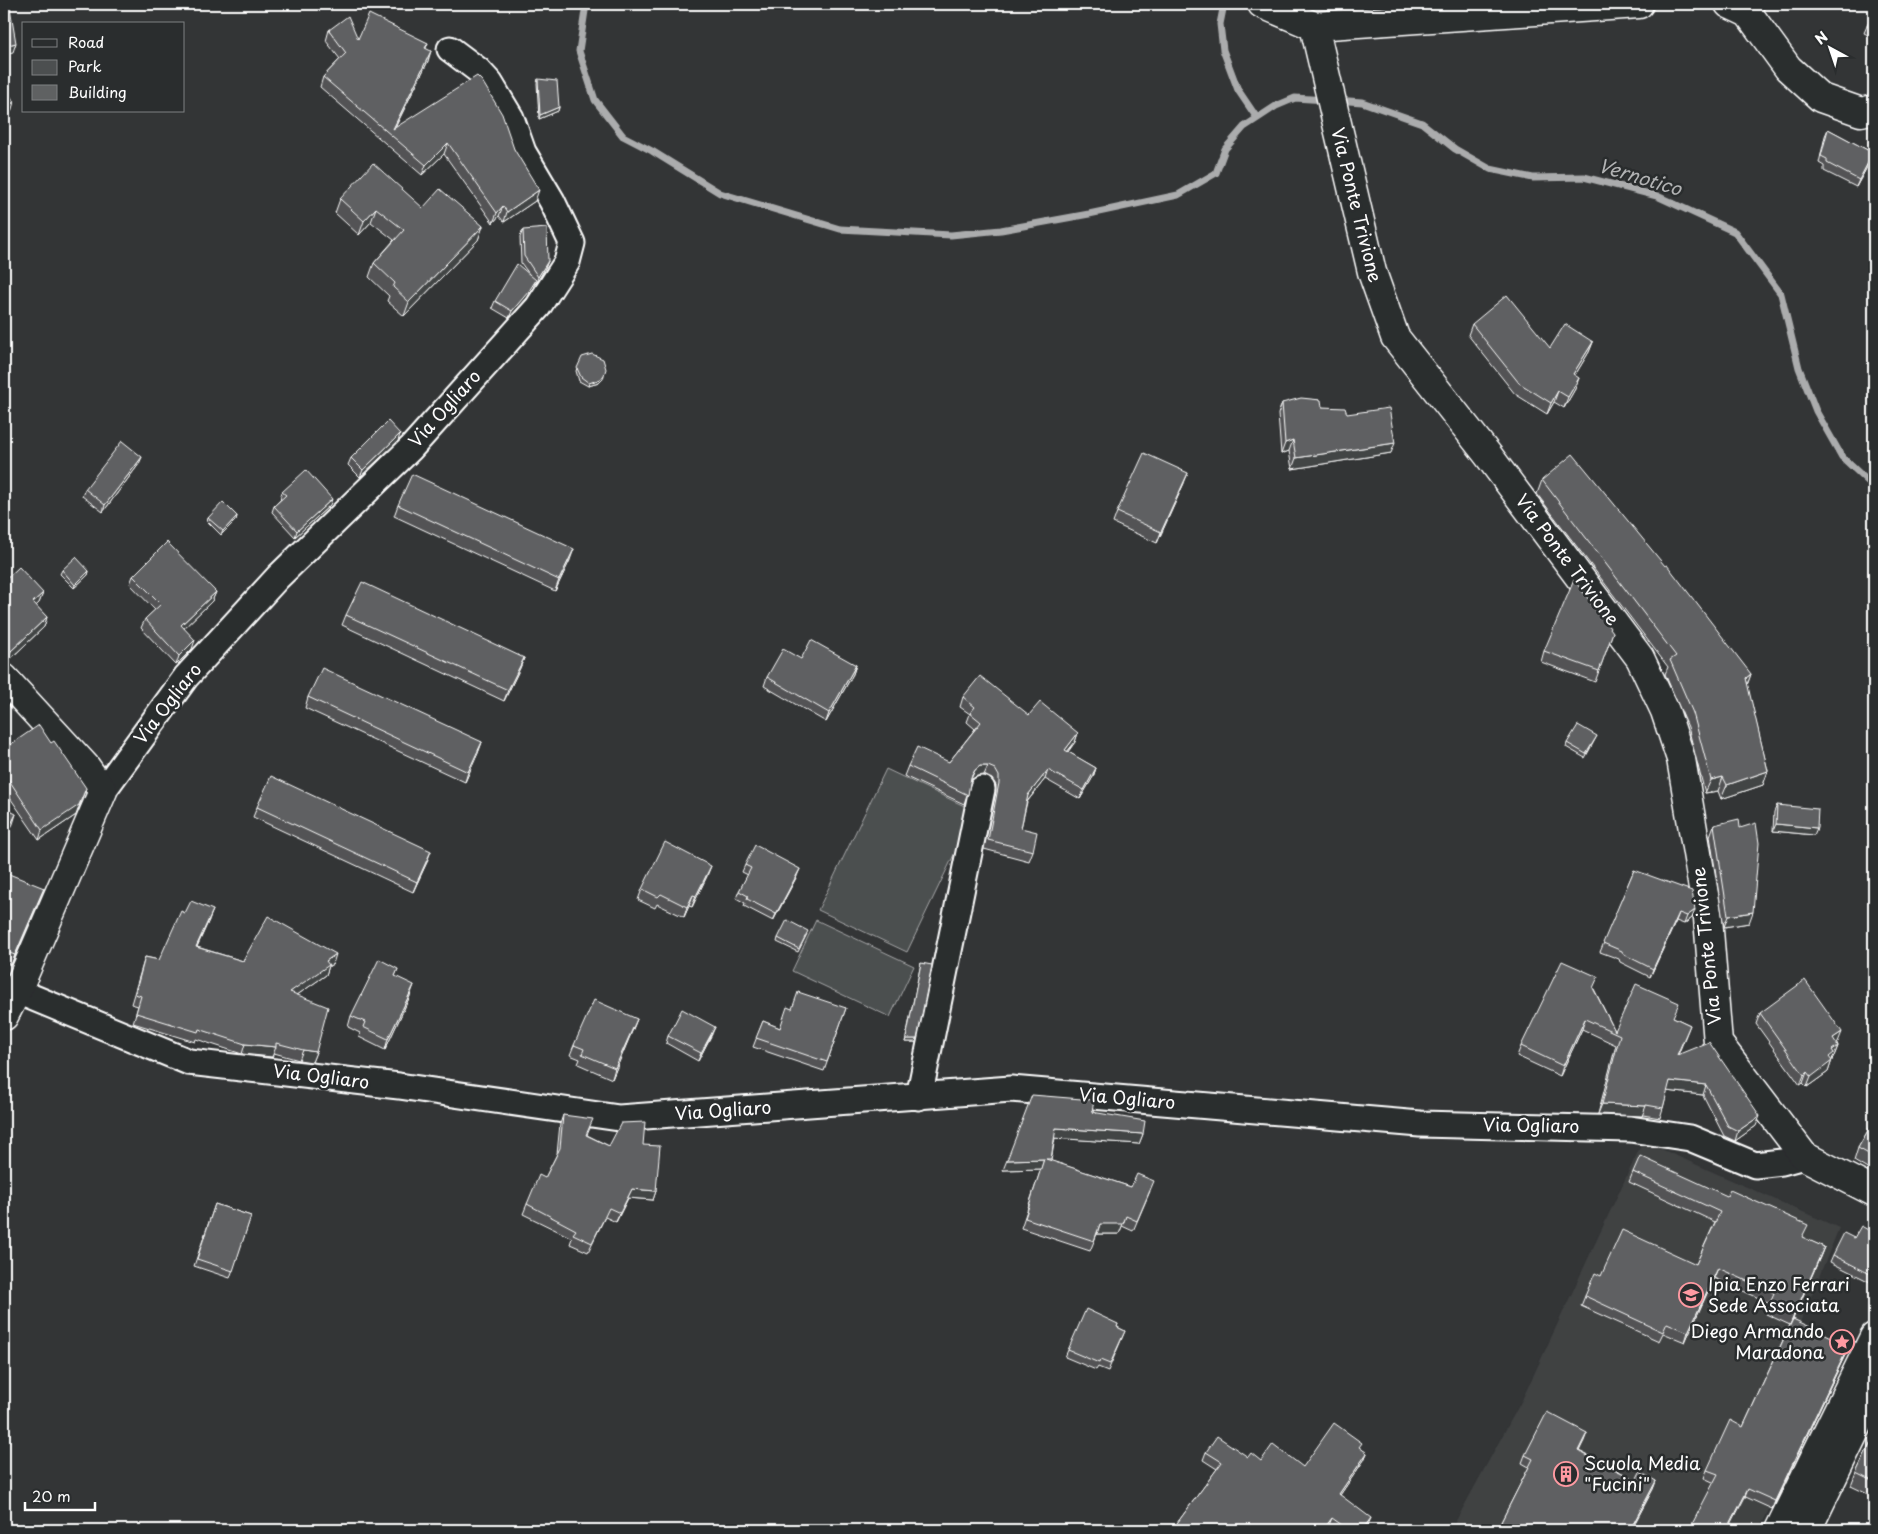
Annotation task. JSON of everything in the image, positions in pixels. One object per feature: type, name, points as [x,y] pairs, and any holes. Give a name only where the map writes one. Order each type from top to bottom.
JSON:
[{"type":"street","points":[[1262,4],[1314,26],[1639,4]]},
{"type":"street","points":[[1729,4],[1748,13],[1788,68],[1821,98],[1861,112],[1874,109]]},
{"type":"street","name":"Via Ponte Trivione","points":[[1314,26],[1372,272],[1395,337],[1494,463],[1640,658],[1665,711],[1681,759],[1708,918],[1718,1043],[1804,1156]]},
{"type":"street","name":"Via Ogliaro","points":[[450,49],[478,70],[490,83],[511,118],[523,152],[552,200],[572,243],[567,262],[538,307],[411,448],[278,577],[186,677],[103,791],[17,991],[189,1062],[398,1086],[619,1118],[1011,1089],[1420,1124],[1630,1129],[1690,1138],[1755,1165],[1782,1162],[1804,1156]]},
{"type":"street","points":[[4,678],[86,767],[103,791]]},
{"type":"street","points":[[919,1097],[982,789]]},
{"type":"street","points":[[4,1016],[17,991]]},
{"type":"street","points":[[1804,1156],[1874,1192]]},
{"type":"street","points":[[1778,1530],[1874,1337]]},
{"type":"street","points":[[1807,1530],[1874,1392]]},
{"type":"shaded area","name":"Ipia Enzo Ferrari Sede Associata","points":[[1643,1141],[1839,1228],[1797,1330],[1846,1353],[1759,1530],[1451,1530],[1522,1400]]},
{"type":"green space","points":[[886,769],[975,811],[907,952],[818,910]]},
{"type":"green space","points":[[816,920],[914,966],[890,1017],[792,971]]},
{"type":"building","points":[[10,8],[16,43],[4,46],[4,10]]},
{"type":"building","points":[[1874,12],[1874,30],[1867,26]]},
{"type":"building","points":[[369,14],[428,43],[425,48],[431,51],[393,129],[477,76],[502,114],[514,149],[539,190],[507,212],[503,206],[497,213],[448,143],[426,165],[323,77],[346,53],[329,30],[348,16],[358,39]]},
{"type":"building","points":[[538,79],[557,81],[559,107],[540,115]]},
{"type":"building","points":[[4,85],[14,102],[4,108]]},
{"type":"building","points":[[1828,129],[1873,153],[1859,180],[1827,163],[1827,159],[1821,156]]},
{"type":"building","points":[[373,163],[423,208],[440,189],[483,226],[409,302],[393,287],[395,283],[374,263],[404,230],[376,208],[364,221],[340,199]]},
{"type":"building","points":[[547,228],[548,261],[538,277],[524,256],[523,230]]},
{"type":"building","points":[[517,264],[536,280],[512,311],[495,301]]},
{"type":"building","points":[[1507,295],[1550,348],[1565,324],[1593,342],[1573,374],[1579,378],[1568,397],[1558,391],[1551,403],[1519,383],[1472,324]]},
{"type":"building","points":[[592,354],[603,359],[606,369],[601,379],[589,383],[581,377],[577,368],[582,357]]},
{"type":"building","points":[[1301,398],[1321,400],[1322,407],[1345,408],[1347,414],[1389,408],[1395,443],[1296,458],[1293,440],[1285,443],[1282,403]]},
{"type":"building","points":[[388,421],[400,434],[363,470],[351,458]]},
{"type":"building","points":[[122,441],[142,457],[105,505],[85,489]]},
{"type":"building","points":[[1144,453],[1188,473],[1161,532],[1117,512]]},
{"type":"building","points":[[1573,454],[1665,566],[1667,565],[1751,674],[1746,678],[1768,771],[1727,785],[1723,777],[1711,780],[1693,713],[1670,660],[1676,656],[1542,480]]},
{"type":"building","points":[[306,470],[332,499],[297,531],[274,506],[286,495],[282,492]]},
{"type":"building","points":[[412,474],[574,549],[559,580],[398,505]]},
{"type":"building","points":[[223,502],[237,516],[223,531],[208,518]]},
{"type":"building","points":[[167,542],[216,592],[181,625],[195,640],[179,656],[145,619],[161,604],[133,576]]},
{"type":"building","points":[[76,557],[89,571],[75,585],[62,570]]},
{"type":"building","points":[[19,567],[43,593],[33,602],[47,617],[11,651],[5,644],[4,646],[4,581]]},
{"type":"building","points":[[1574,580],[1613,632],[1599,671],[1544,651]]},
{"type":"building","points":[[362,582],[524,658],[508,690],[346,615]]},
{"type":"building","points":[[811,640],[856,665],[829,713],[767,677],[783,649],[801,659]]},
{"type":"building","points":[[322,668],[482,742],[468,772],[308,697]]},
{"type":"building","points":[[980,676],[1029,715],[1040,702],[1078,733],[1065,750],[1096,768],[1084,790],[1048,770],[1028,795],[1021,828],[1037,832],[1033,851],[988,840],[999,783],[999,776],[995,769],[988,766],[980,766],[975,770],[971,777],[968,795],[908,766],[917,747],[949,762],[981,722],[970,713],[975,707],[963,697]]},
{"type":"building","points":[[39,725],[51,743],[54,741],[86,788],[79,805],[42,830],[5,774],[9,771],[4,763],[4,749]]},
{"type":"building","points":[[1578,725],[1597,736],[1586,754],[1567,743]]},
{"type":"building","points":[[271,776],[431,851],[417,882],[257,807]]},
{"type":"building","points":[[1777,805],[1818,809],[1817,828],[1776,824]]},
{"type":"building","points":[[4,808],[16,814],[4,838]]},
{"type":"building","points":[[1739,819],[1740,828],[1756,823],[1759,843],[1753,912],[1728,916],[1714,825]]},
{"type":"building","points":[[665,842],[711,866],[696,896],[693,895],[687,907],[661,894],[658,897],[642,889]]},
{"type":"building","points":[[755,845],[800,869],[776,914],[747,899],[748,896],[739,891],[751,868],[745,865]]},
{"type":"building","points":[[1634,870],[1692,891],[1695,910],[1687,916],[1679,913],[1653,969],[1623,954],[1622,951],[1603,943]]},
{"type":"building","points":[[4,872],[44,888],[15,955],[4,951]]},
{"type":"building","points":[[191,901],[213,910],[196,947],[243,961],[268,916],[336,954],[326,961],[329,965],[290,992],[328,1007],[316,1052],[276,1043],[276,1047],[245,1044],[199,1029],[198,1032],[136,1013],[141,996],[135,994],[145,957],[159,960],[181,911],[185,913]]},
{"type":"building","points":[[787,920],[808,931],[799,949],[778,938]]},
{"type":"building","points":[[379,959],[398,969],[395,976],[414,985],[388,1039],[363,1027],[365,1022],[351,1016]]},
{"type":"building","points":[[1562,961],[1598,977],[1593,988],[1615,1031],[1636,984],[1679,1003],[1673,1017],[1690,1025],[1677,1055],[1709,1042],[1760,1116],[1738,1131],[1728,1126],[1706,1085],[1670,1081],[1663,1108],[1646,1105],[1602,1104],[1620,1035],[1585,1019],[1563,1066],[1521,1046]]},
{"type":"building","points":[[921,963],[932,965],[917,1039],[906,1039]]},
{"type":"building","points":[[1805,980],[1842,1032],[1833,1038],[1838,1046],[1832,1050],[1834,1053],[1829,1057],[1832,1061],[1811,1077],[1807,1072],[1804,1075],[1760,1013]]},
{"type":"building","points":[[798,992],[846,1008],[827,1062],[756,1038],[763,1021],[780,1028],[787,1007],[792,1009]]},
{"type":"building","points":[[594,1000],[637,1019],[615,1068],[582,1054],[584,1049],[574,1045]]},
{"type":"building","points":[[682,1009],[715,1027],[701,1053],[668,1036]]},
{"type":"building","points":[[1032,1095],[1094,1100],[1092,1112],[1145,1121],[1143,1134],[1056,1128],[1051,1159],[1046,1159],[1131,1187],[1137,1174],[1154,1181],[1137,1221],[1126,1216],[1123,1224],[1100,1224],[1094,1241],[1025,1218],[1044,1159],[1007,1160]]},
{"type":"building","points":[[563,1115],[593,1119],[586,1135],[609,1146],[621,1123],[645,1122],[643,1145],[660,1146],[656,1191],[632,1189],[620,1213],[609,1208],[592,1243],[573,1234],[576,1230],[527,1204],[539,1175],[545,1178],[560,1148]]},
{"type":"building","points":[[1874,1120],[1874,1157],[1858,1148]]},
{"type":"building","points":[[1640,1156],[1727,1196],[1730,1190],[1808,1225],[1802,1237],[1824,1247],[1794,1315],[1769,1304],[1774,1293],[1718,1268],[1688,1332],[1667,1323],[1663,1332],[1585,1296],[1595,1273],[1601,1276],[1622,1230],[1696,1264],[1720,1212],[1633,1172]]},
{"type":"building","points":[[215,1204],[251,1216],[233,1271],[197,1259]]},
{"type":"building","points":[[1861,1226],[1874,1233],[1874,1276],[1833,1255],[1844,1233],[1854,1238]]},
{"type":"building","points":[[1086,1309],[1118,1324],[1117,1327],[1125,1331],[1110,1364],[1100,1360],[1099,1363],[1068,1350]]},
{"type":"building","points":[[1793,1319],[1849,1345],[1775,1501],[1748,1489],[1727,1530],[1689,1530],[1718,1474],[1707,1470],[1730,1420],[1743,1427]]},
{"type":"building","name":"Scuola Media \"Fucini\"","points":[[1547,1412],[1587,1433],[1578,1451],[1636,1480],[1640,1472],[1656,1481],[1630,1530],[1497,1530],[1533,1459],[1525,1455]]},
{"type":"building","points":[[1334,1423],[1362,1443],[1359,1447],[1367,1453],[1339,1494],[1371,1518],[1362,1530],[1349,1530],[1332,1518],[1323,1530],[1172,1530],[1222,1462],[1206,1452],[1217,1436],[1248,1457],[1251,1453],[1261,1461],[1273,1444],[1303,1467]]},
{"type":"building","points":[[1874,1435],[1874,1482],[1856,1473]]},
{"type":"waterway","points":[[586,4],[579,51],[595,100],[623,136],[652,151],[720,193],[840,229],[951,235],[1001,230],[1178,195],[1216,173],[1225,149],[1244,127],[1276,106],[1295,98],[1326,100]]},
{"type":"waterway","points":[[1224,4],[1220,24],[1223,50],[1238,90],[1257,118]]},
{"type":"waterway","name":"Vernotico","points":[[1336,100],[1362,102],[1422,123],[1455,149],[1490,169],[1533,178],[1584,177],[1657,196],[1735,232],[1781,294],[1799,368],[1816,411],[1842,457],[1874,487]]},
{"type":"place","name":"Ipia Enzo Ferrari Sede Associata","points":[[1691,1295]]},
{"type":"place","name":"Diego Armando Maradona","points":[[1842,1342]]},
{"type":"place","name":"Scuola Media \"Fucini\"","points":[[1566,1474]]}]
